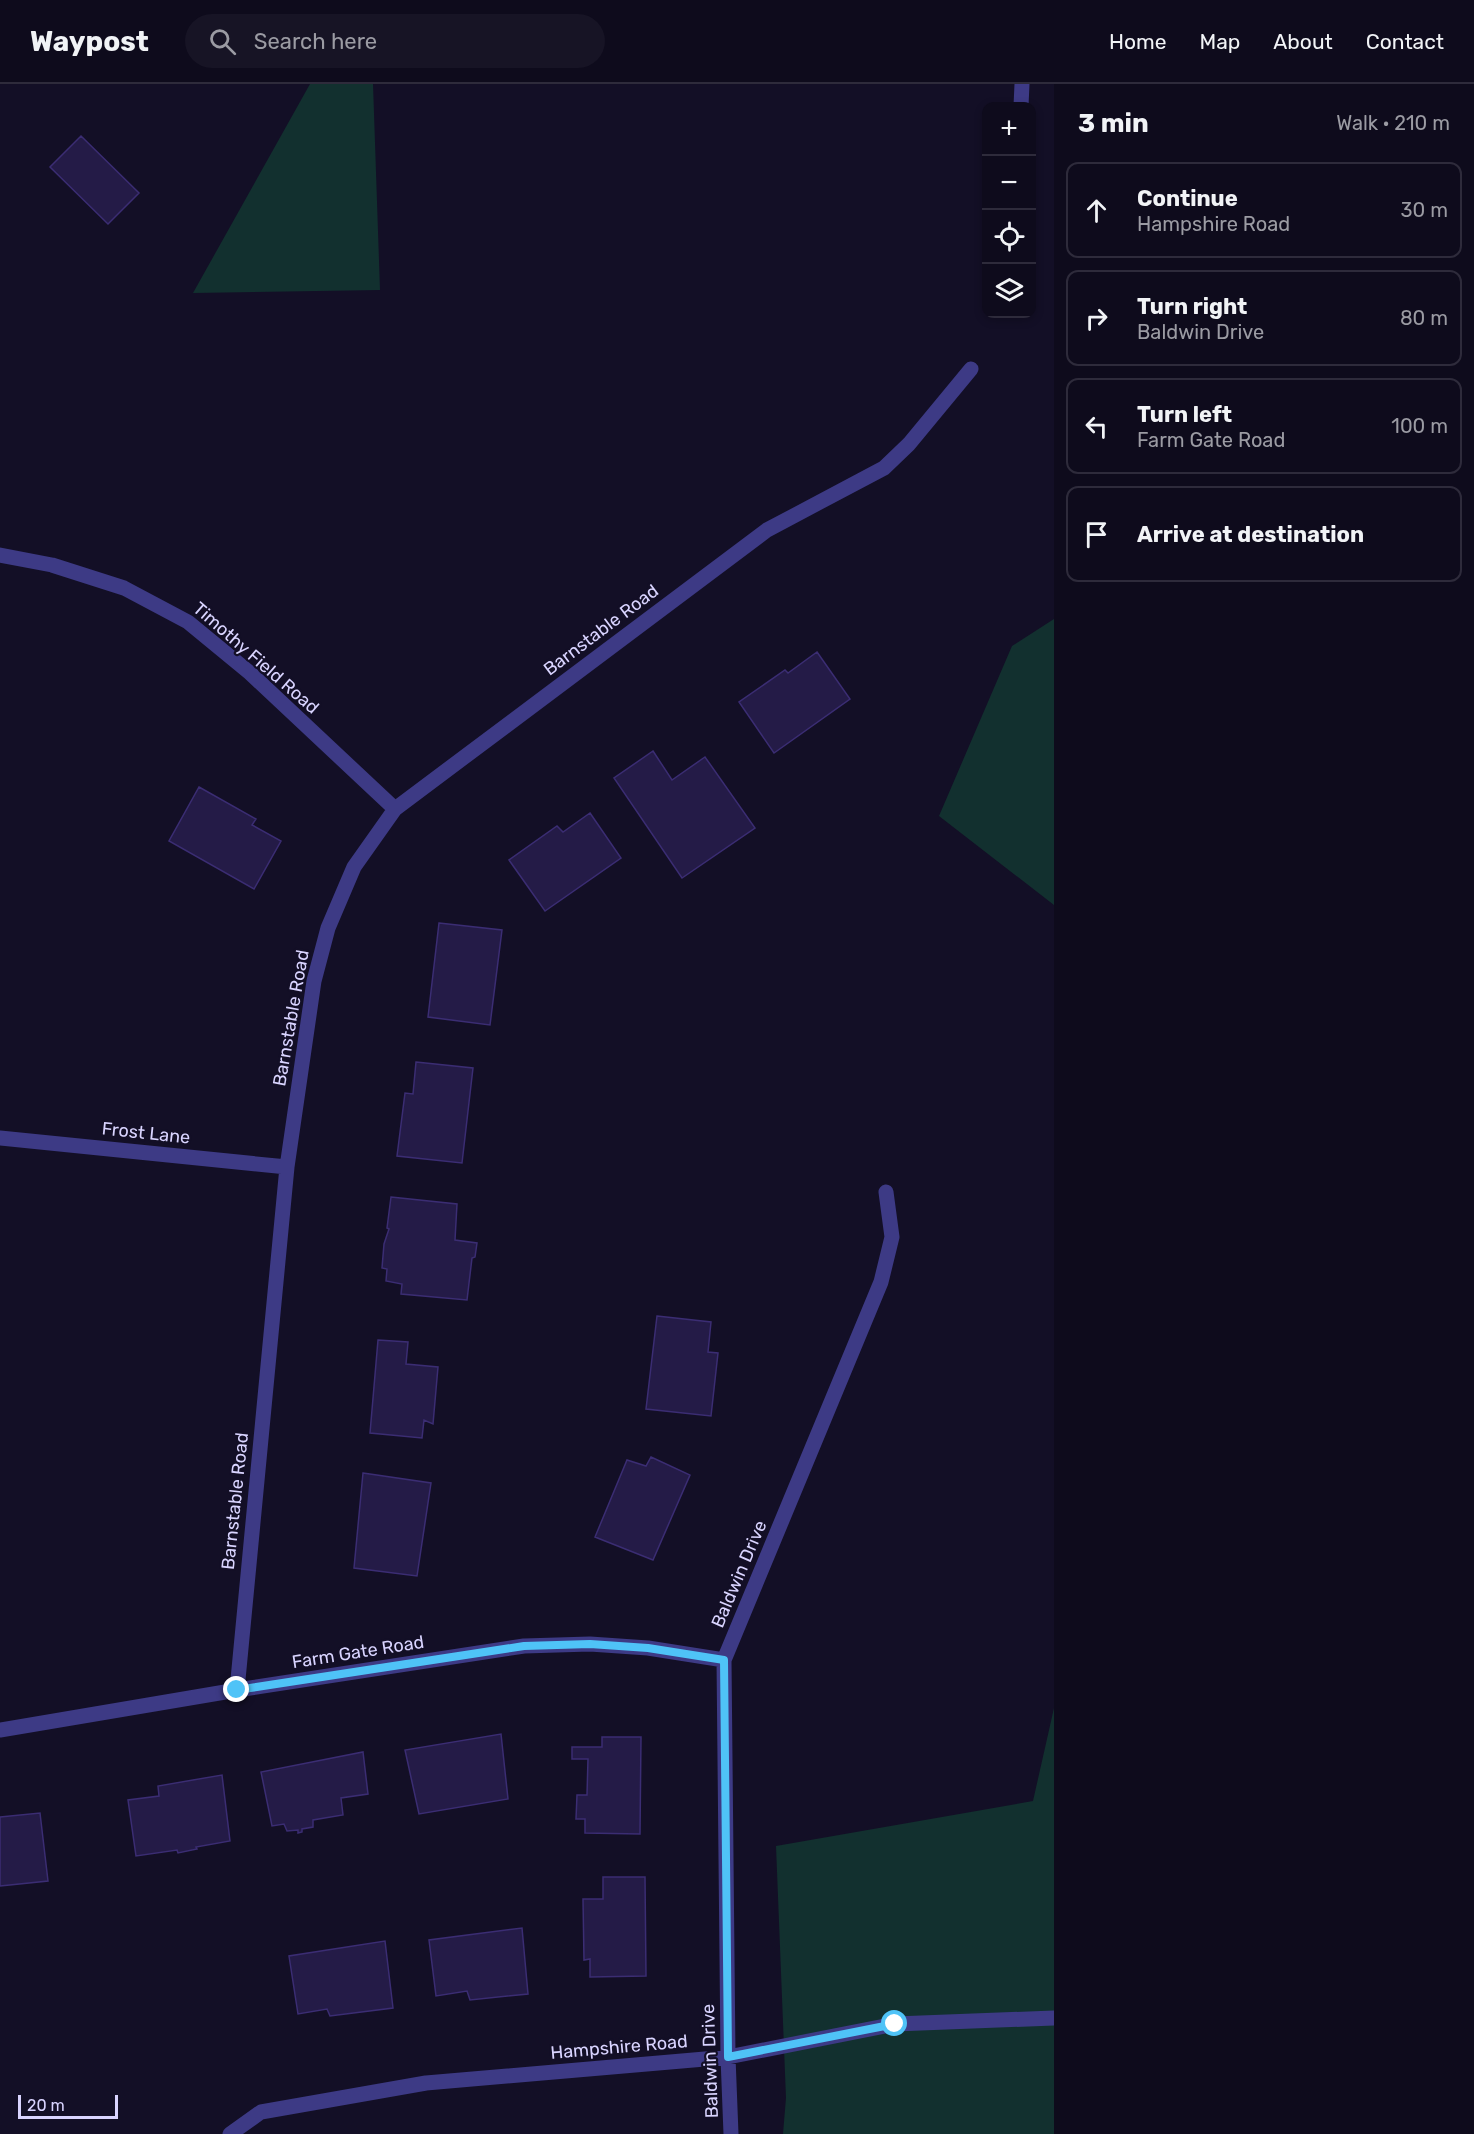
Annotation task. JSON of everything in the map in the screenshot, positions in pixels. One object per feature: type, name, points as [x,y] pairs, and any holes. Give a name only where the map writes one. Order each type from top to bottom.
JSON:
[{"type":"street","points":[[1022,84],[1022,102]]},
{"type":"street","name":"Barnstable Road","points":[[237,1690],[287,1167],[314,981],[328,928],[354,867],[395,809],[767,530],[884,468],[909,444],[971,369]]},
{"type":"street","name":"Timothy Field Road","points":[[0,555],[52,565],[124,588],[188,622],[250,673],[395,809]]},
{"type":"street","name":"Frost Lane","points":[[0,1138],[287,1167]]},
{"type":"street","name":"Baldwin Drive","points":[[731,2134],[728,2057],[724,1660],[881,1282],[892,1237],[886,1192]]},
{"type":"street","name":"Farm Gate Road","points":[[0,1730],[237,1690],[524,1646],[590,1644],[636,1647],[724,1660]]},
{"type":"street","name":"Hampshire Road","points":[[230,2134],[261,2112],[426,2083],[728,2057],[895,2024],[1054,2018]]},
{"type":"green space","points":[[310,84],[373,84],[380,290],[193,293]]},
{"type":"green space","points":[[1054,619],[1054,905],[939,816],[1012,646]]},
{"type":"green space","points":[[1054,1708],[1054,2134],[783,2134],[786,2098],[776,1846],[1033,1801]]},
{"type":"building","points":[[81,136],[139,193],[108,224],[50,167]]},
{"type":"building","points":[[817,652],[850,699],[774,753],[739,702],[785,670],[788,673]]},
{"type":"building","points":[[653,751],[672,780],[705,757],[755,828],[682,878],[614,778]]},
{"type":"building","points":[[199,787],[256,819],[252,825],[281,841],[254,889],[169,841]]},
{"type":"building","points":[[590,813],[621,858],[545,911],[509,860],[557,826],[563,832]]},
{"type":"building","points":[[439,923],[502,930],[490,1025],[428,1017]]},
{"type":"building","points":[[416,1062],[473,1068],[462,1163],[397,1156],[405,1093],[413,1094]]},
{"type":"building","points":[[391,1197],[457,1204],[455,1240],[477,1243],[475,1257],[472,1258],[467,1300],[401,1294],[402,1284],[386,1281],[387,1269],[382,1268],[384,1244],[389,1229],[387,1228]]},
{"type":"building","points":[[657,1316],[711,1322],[708,1352],[718,1353],[711,1416],[646,1409]]},
{"type":"building","points":[[378,1340],[408,1342],[406,1364],[438,1367],[433,1424],[424,1420],[422,1438],[370,1433]]},
{"type":"building","points":[[651,1457],[690,1475],[653,1560],[595,1537],[627,1460],[646,1466]]},
{"type":"building","points":[[363,1473],[431,1483],[417,1576],[354,1568]]},
{"type":"building","points":[[501,1734],[508,1799],[419,1814],[405,1750]]},
{"type":"building","points":[[602,1737],[641,1737],[640,1834],[585,1833],[585,1819],[576,1819],[577,1795],[587,1795],[588,1759],[572,1759],[572,1747],[602,1747]]},
{"type":"building","points":[[363,1752],[368,1794],[341,1798],[343,1815],[313,1820],[313,1827],[302,1829],[302,1832],[298,1833],[298,1830],[287,1831],[284,1824],[272,1826],[261,1772]]},
{"type":"building","points":[[222,1775],[230,1841],[178,1853],[177,1850],[136,1856],[128,1800],[159,1796],[158,1786]]},
{"type":"building","points":[[40,1813],[48,1881],[0,1886],[0,1817]]},
{"type":"building","points":[[603,1877],[645,1877],[646,1976],[590,1977],[590,1959],[584,1960],[583,1899],[603,1899]]},
{"type":"building","points":[[522,1928],[528,1994],[470,2000],[467,1991],[436,1996],[429,1940]]},
{"type":"building","points":[[385,1941],[393,2008],[330,2016],[327,2009],[298,2014],[289,1956]]},
{"type":"route","points":[[237,1690],[524,1646],[590,1644],[648,1648],[724,1660],[728,2057],[895,2024]]}]
